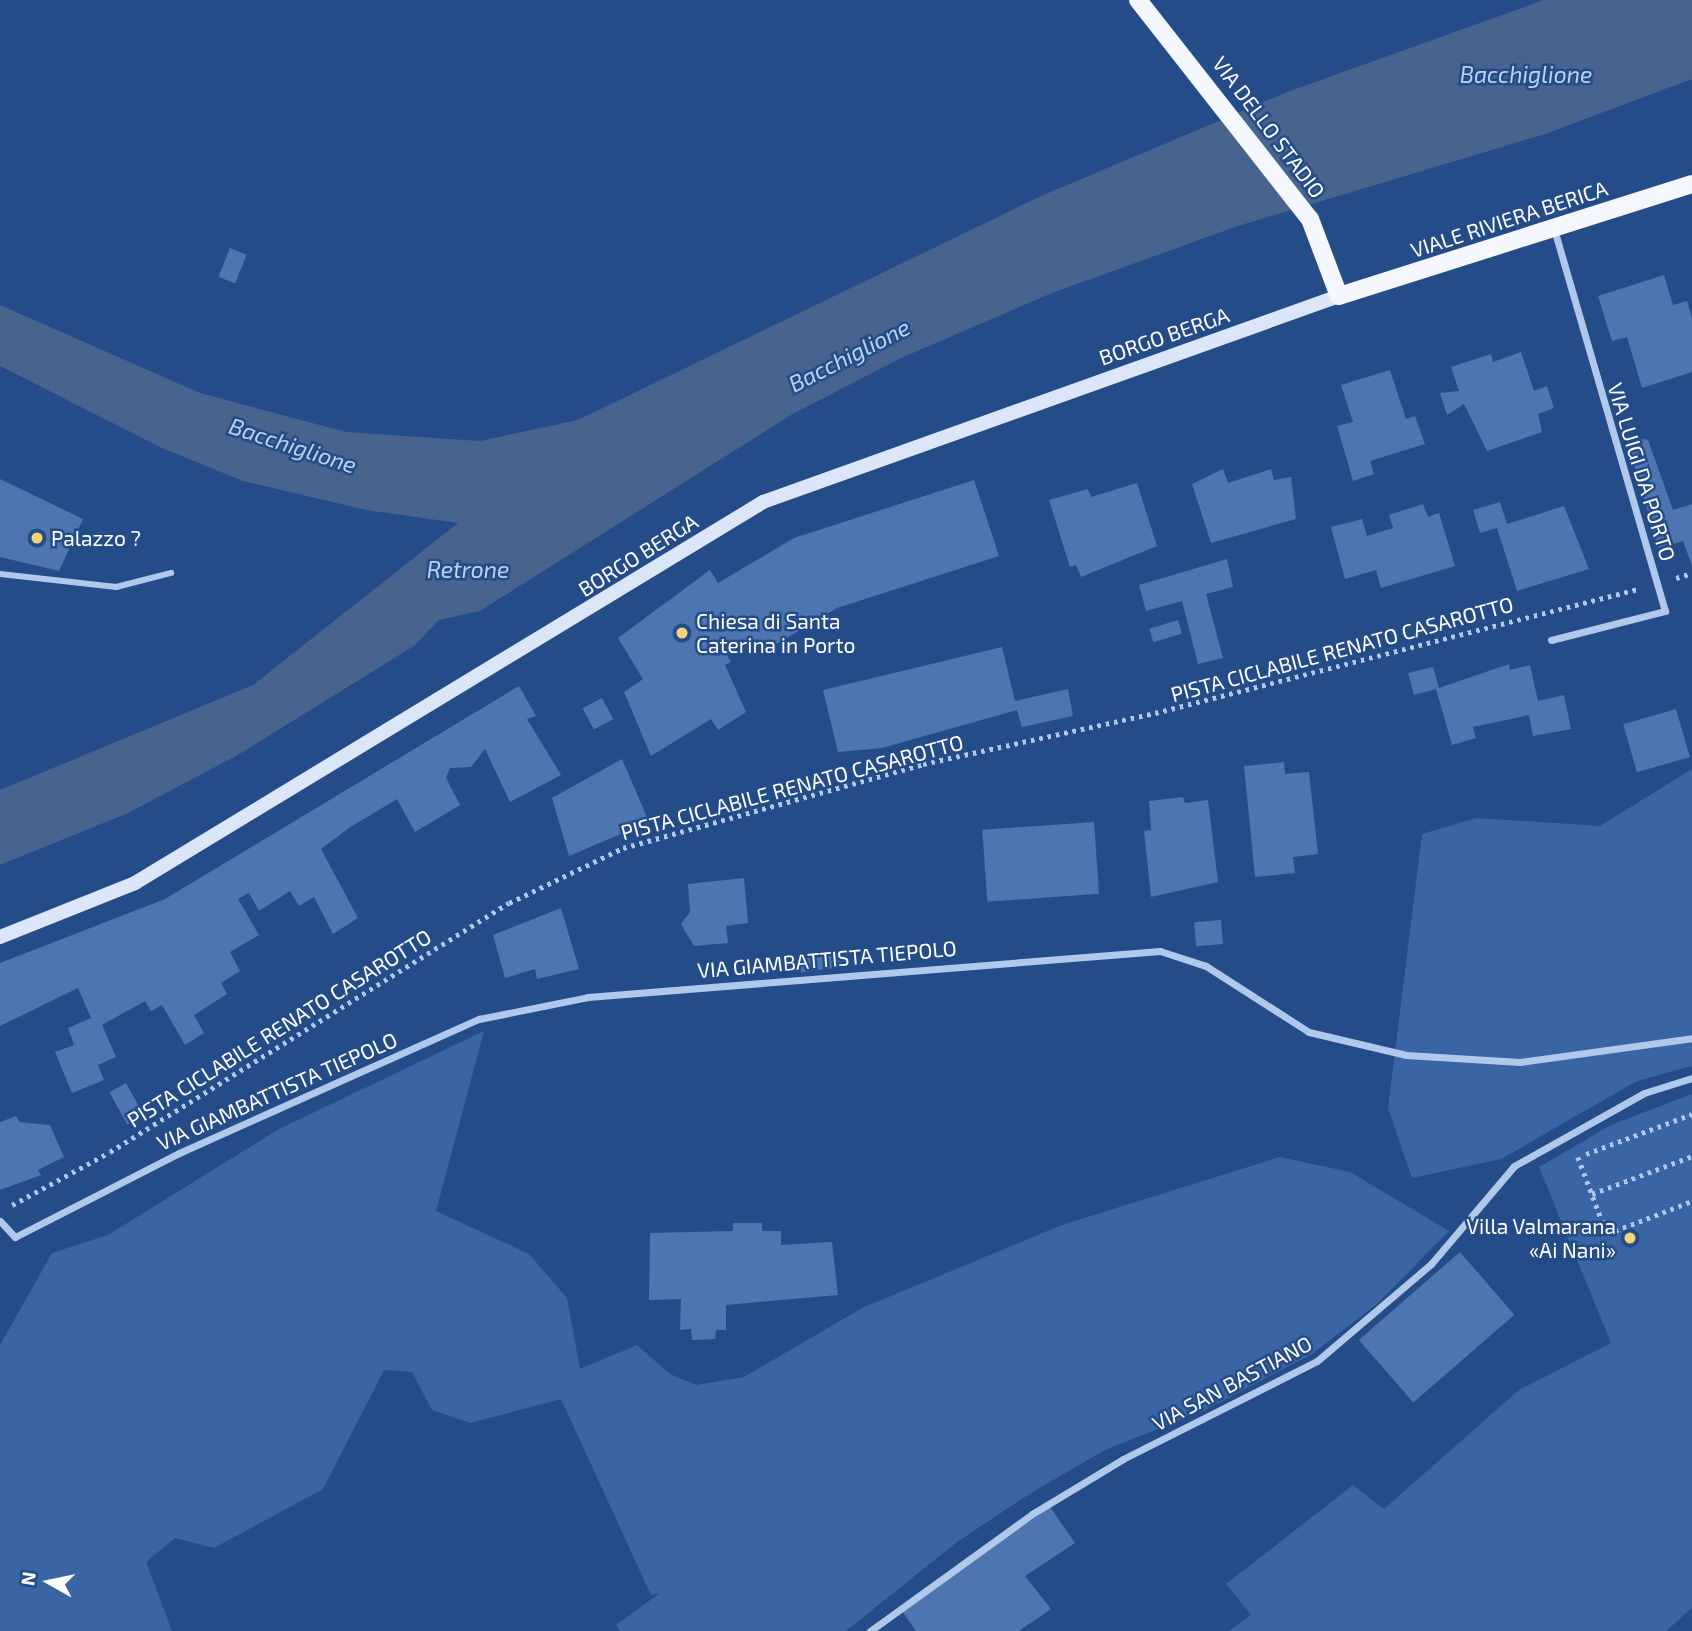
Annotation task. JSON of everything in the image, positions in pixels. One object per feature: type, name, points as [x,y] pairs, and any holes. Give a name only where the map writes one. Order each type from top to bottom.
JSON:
[{"type":"main road","name":"VIA DELLO STADIO","points":[[1138,0],[1167,32],[1310,219],[1339,296]]},
{"type":"main road","name":"VIALE RIVIERA BERICA","points":[[1339,296],[1692,184]]},
{"type":"main road","name":"BORGO BERGA","points":[[0,937],[135,883],[763,502],[1339,296]]},
{"type":"street","name":"VIA LUIGI DA PORTO","points":[[1550,640],[1665,611],[1553,229]]},
{"type":"street","points":[[0,575],[116,587],[172,573]]},
{"type":"street","name":"VIA GIAMBATTISTA TIEPOLO","points":[[0,1221],[15,1237],[179,1153],[479,1019],[589,997],[1160,951],[1206,966],[1309,1032],[1406,1055],[1520,1062],[1692,1038]]},
{"type":"street","name":"VIA SAN BASTIANO","points":[[870,1631],[1032,1514],[1123,1459],[1318,1361],[1431,1264],[1514,1166],[1644,1093],[1692,1077]]},
{"type":"path","name":"PISTA CICLABILE RENATO CASAROTTO","points":[[11,1205],[110,1152],[509,903],[623,848],[923,764],[1155,713],[1657,583]]},
{"type":"path","points":[[1692,1114],[1577,1157],[1607,1234],[1692,1201]]},
{"type":"path","points":[[1592,1194],[1692,1156]]},
{"type":"shaded area","points":[[1692,769],[1692,1066],[1637,1081],[1501,1159],[1412,1178],[1388,1108],[1422,834],[1476,818],[1600,826]]},
{"type":"shaded area","points":[[484,1031],[436,1211],[529,1254],[567,1298],[580,1369],[637,1345],[670,1374],[696,1385],[744,1377],[862,1308],[1062,1225],[1280,1157],[1350,1172],[1449,1231],[1377,1304],[1312,1354],[1205,1410],[1105,1450],[1031,1493],[957,1542],[846,1631],[620,1631],[616,1625],[660,1593],[651,1595],[561,1399],[470,1423],[432,1410],[412,1372],[384,1370],[323,1489],[214,1548],[175,1538],[146,1562],[172,1631],[0,1631],[0,1345],[52,1253],[108,1235],[279,1129]]},
{"type":"shaded area","points":[[1692,1094],[1692,1608],[1666,1631],[1229,1631],[1251,1615],[1226,1584],[1353,1485],[1384,1509],[1519,1390],[1611,1343],[1539,1167],[1611,1125]]},
{"type":"water","name":"Bacchiglione","points":[[1544,0],[1692,0],[1692,79],[1545,134],[1238,226],[1052,293],[901,358],[791,415],[480,611],[439,620],[414,646],[236,756],[128,813],[0,865],[0,790],[253,685],[458,523],[366,510],[243,481],[162,448],[0,366],[0,305],[200,393],[346,432],[480,441],[578,420],[1041,196],[1290,91]]},
{"type":"building","points":[[230,248],[247,255],[235,283],[218,277]]},
{"type":"building","points":[[1664,275],[1673,305],[1687,301],[1692,318],[1692,372],[1642,388],[1627,337],[1612,341],[1598,296]]},
{"type":"building","points":[[1521,352],[1534,391],[1547,386],[1554,408],[1538,414],[1542,432],[1487,451],[1464,404],[1447,415],[1440,393],[1459,391],[1451,367],[1491,354],[1493,362]]},
{"type":"building","points":[[1390,370],[1406,419],[1415,416],[1425,444],[1370,461],[1374,474],[1353,481],[1337,426],[1353,422],[1341,385]]},
{"type":"building","points":[[1626,436],[1648,440],[1673,510],[1692,504],[1692,566],[1683,541],[1658,548]]},
{"type":"building","points":[[1223,469],[1228,483],[1271,469],[1274,480],[1291,477],[1296,519],[1211,543],[1192,484]]},
{"type":"building","name":"Palazzo ?","points":[[0,479],[83,519],[59,571],[0,557]]},
{"type":"building","points":[[974,480],[999,556],[837,608],[761,653],[751,638],[726,654],[731,662],[725,665],[746,712],[718,730],[711,719],[651,756],[624,692],[643,679],[618,638],[710,570],[718,583],[794,538]]},
{"type":"building","points":[[1137,483],[1157,546],[1081,577],[1076,565],[1070,567],[1049,500],[1088,489],[1091,497]]},
{"type":"building","points":[[1500,502],[1507,524],[1564,506],[1589,569],[1517,591],[1497,528],[1480,533],[1473,510]]},
{"type":"building","points":[[1423,504],[1428,517],[1439,513],[1455,566],[1381,588],[1376,570],[1345,579],[1331,527],[1362,519],[1367,536],[1393,528],[1389,515]]},
{"type":"building","points":[[1227,559],[1233,587],[1206,594],[1223,658],[1198,664],[1182,601],[1146,611],[1139,585]]},
{"type":"building","points":[[1178,620],[1182,633],[1153,642],[1149,629]]},
{"type":"building","points":[[1002,647],[1015,701],[1068,689],[1073,716],[1022,727],[1017,710],[882,748],[838,752],[823,690]]},
{"type":"building","points":[[1509,664],[1510,670],[1530,665],[1538,701],[1564,695],[1571,729],[1533,736],[1529,715],[1473,727],[1476,738],[1452,745],[1436,689],[1414,695],[1408,673],[1433,667],[1439,688]]},
{"type":"building","points":[[519,686],[536,716],[527,719],[561,775],[510,802],[485,749],[471,767],[450,768],[446,778],[460,805],[415,832],[397,799],[349,828],[321,849],[358,918],[333,934],[314,897],[299,906],[290,891],[259,911],[249,893],[238,899],[259,935],[230,952],[240,971],[221,983],[227,994],[194,1015],[204,1033],[185,1045],[162,1005],[151,1011],[145,1001],[102,1025],[116,1057],[98,1065],[104,1080],[72,1093],[55,1052],[74,1045],[68,1028],[91,1018],[78,988],[0,1026],[0,963],[165,899]]},
{"type":"building","points":[[602,698],[613,719],[594,730],[583,708]]},
{"type":"building","points":[[1676,709],[1690,757],[1637,772],[1623,724]]},
{"type":"building","points":[[622,759],[649,822],[569,856],[552,798]]},
{"type":"building","points":[[1284,762],[1285,774],[1309,772],[1318,854],[1293,857],[1295,873],[1255,877],[1244,766]]},
{"type":"building","points":[[1183,797],[1185,803],[1208,800],[1218,882],[1151,897],[1144,831],[1151,830],[1149,801]]},
{"type":"building","points":[[1094,822],[1099,894],[987,902],[982,830]]},
{"type":"building","points":[[744,878],[748,923],[726,926],[728,943],[694,946],[681,924],[690,912],[688,884]]},
{"type":"building","points":[[561,908],[579,969],[537,979],[535,969],[505,978],[493,935]]},
{"type":"building","points":[[1221,920],[1223,944],[1196,946],[1194,922]]},
{"type":"building","points":[[847,952],[849,966],[801,973],[799,959]]},
{"type":"building","points":[[126,1083],[144,1115],[127,1125],[109,1092]]},
{"type":"building","points":[[16,1116],[20,1122],[50,1125],[64,1157],[38,1170],[41,1175],[0,1190],[0,1122]]},
{"type":"building","points":[[733,1223],[762,1223],[762,1231],[781,1231],[781,1245],[832,1242],[838,1295],[726,1305],[726,1330],[716,1330],[715,1339],[692,1340],[691,1329],[680,1330],[681,1299],[649,1300],[650,1233],[733,1231]]},
{"type":"building","points":[[1460,1252],[1514,1315],[1413,1403],[1359,1340]]},
{"type":"building","points":[[1050,1507],[1075,1543],[1025,1576],[1051,1609],[1019,1631],[916,1631],[902,1611]]},
{"type":"place","name":"Palazzo ?","points":[[37,538]]},
{"type":"place","name":"Chiesa di Santa Caterina in Porto","points":[[682,633]]},
{"type":"place","name":"Villa Valmarana «Ai Nani»","points":[[1630,1238]]},
{"type":"water label","name":"Retrone","points":[[468,569]]}]
